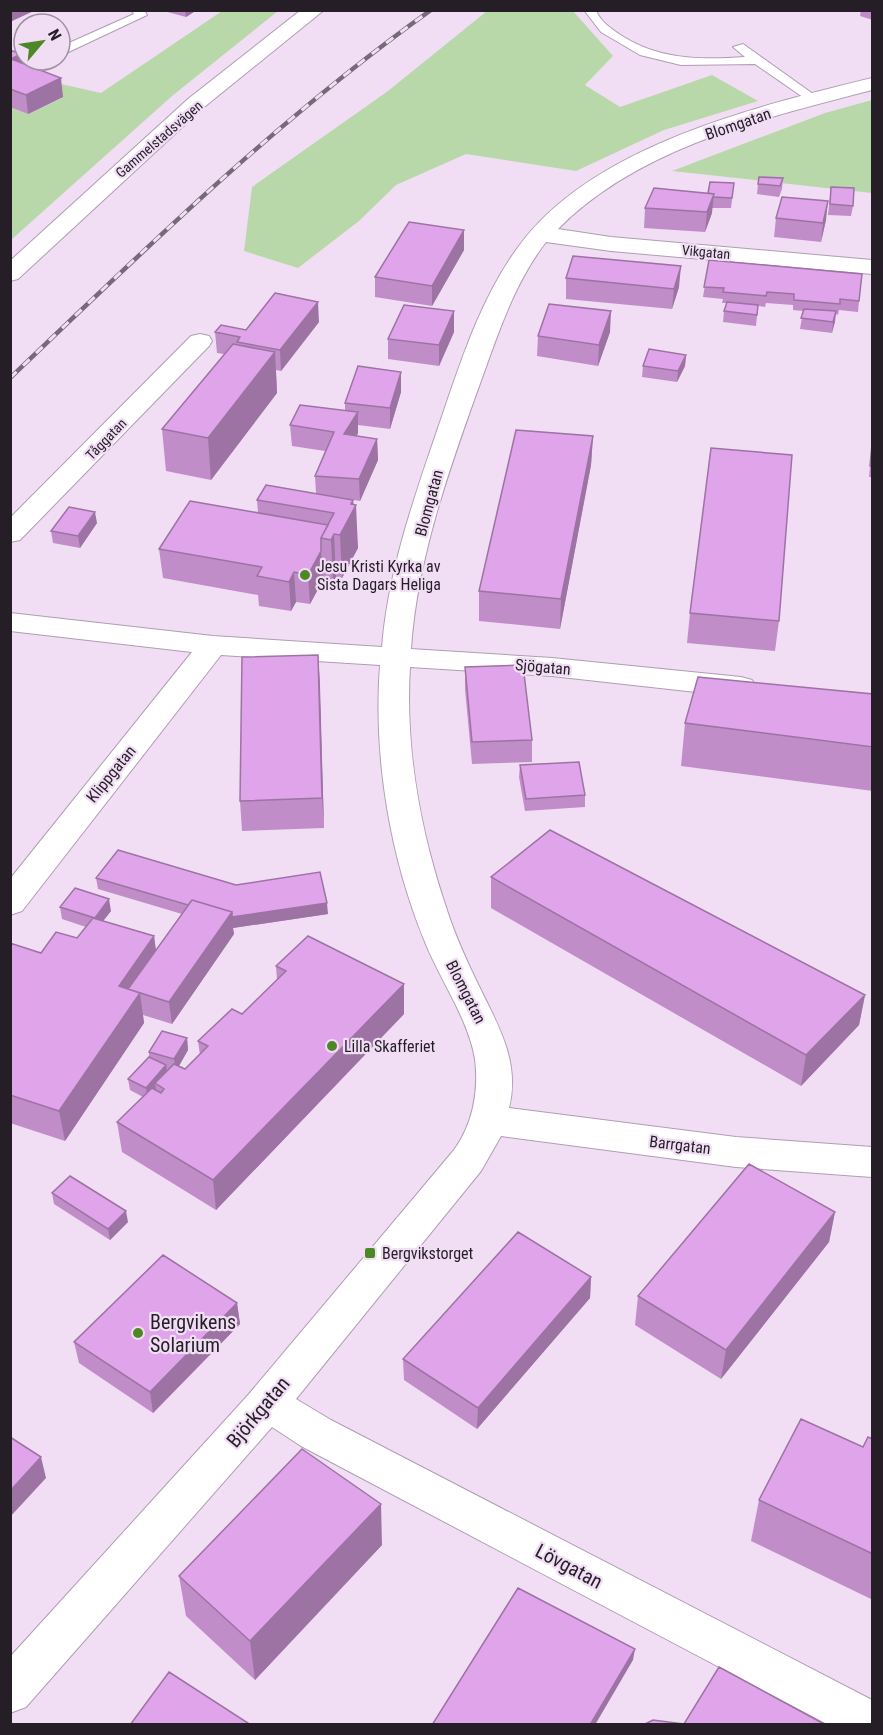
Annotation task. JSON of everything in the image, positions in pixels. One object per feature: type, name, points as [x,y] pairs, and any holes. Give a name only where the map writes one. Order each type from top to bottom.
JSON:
[{"type":"street","name":"Gammelstadsvägen","points":[[10,274],[267,44],[314,10]]},
{"type":"street","name":"Blomgatan","points":[[489,1120],[495,1070],[491,1047],[450,962],[419,873],[407,821],[397,743],[396,656],[404,600],[432,488],[455,414],[491,322],[515,273],[540,234],[585,194],[642,161],[715,132],[814,99],[873,84]]},
{"type":"street","name":"Vikgatan","points":[[540,234],[611,244],[873,267]]},
{"type":"street","name":"Tåggatan","points":[[10,534],[200,341]]},
{"type":"street","points":[[10,622],[213,645]]},
{"type":"street","name":"Sjögatan","points":[[213,645],[552,667],[772,690]]},
{"type":"street","name":"Klippgatan","points":[[10,903],[213,645]]},
{"type":"street","name":"Barrgatan","points":[[489,1120],[736,1152],[873,1162]]},
{"type":"street","name":"Björkgatan","points":[[10,1690],[268,1403],[338,1314],[474,1152],[489,1120]]},
{"type":"street","name":"Lövgatan","points":[[268,1403],[316,1433],[873,1724]]},
{"type":"lane","points":[[72,47],[141,15],[137,10]]},
{"type":"lane","points":[[590,10],[602,27],[647,56],[669,61],[702,63],[757,60]]},
{"type":"lane","points":[[739,47],[814,99]]},
{"type":"green space","points":[[222,11],[278,11],[172,96],[11,240],[11,107],[28,114],[62,98],[52,82],[101,93]]},
{"type":"green space","points":[[487,11],[573,11],[613,56],[585,85],[620,107],[712,75],[758,101],[664,130],[576,171],[466,154],[396,185],[359,221],[298,268],[244,251],[252,187],[388,91]]},
{"type":"green space","points":[[872,100],[872,193],[672,171],[825,113]]},
{"type":"building","points":[[10,50],[12,51],[12,72],[45,72],[61,78],[26,95],[10,89]]},
{"type":"building","points":[[759,177],[783,178],[780,186],[758,184]]},
{"type":"building","points":[[710,182],[734,183],[732,198],[713,197],[714,194],[708,193]]},
{"type":"building","points":[[831,187],[854,188],[853,206],[830,204]]},
{"type":"building","points":[[654,188],[714,194],[707,212],[645,208]]},
{"type":"building","points":[[782,197],[828,201],[823,223],[776,218]]},
{"type":"building","points":[[409,222],[464,230],[432,286],[375,277]]},
{"type":"building","points":[[573,256],[681,266],[674,289],[566,278]]},
{"type":"building","points":[[709,260],[862,274],[859,301],[840,299],[840,304],[794,300],[794,294],[767,292],[766,296],[723,292],[724,288],[704,287]]},
{"type":"building","points":[[275,293],[318,302],[280,350],[237,342],[240,337],[215,332],[221,325],[246,330]]},
{"type":"building","points":[[727,302],[758,305],[757,315],[724,311]]},
{"type":"building","points":[[549,304],[611,311],[599,345],[538,336]]},
{"type":"building","points":[[404,305],[454,311],[439,345],[388,339]]},
{"type":"building","points":[[804,309],[836,311],[833,322],[801,318]]},
{"type":"building","points":[[233,344],[275,352],[208,438],[162,429]]},
{"type":"building","points":[[649,349],[686,355],[678,371],[643,366]]},
{"type":"building","points":[[358,366],[401,372],[390,408],[345,403]]},
{"type":"building","points":[[300,405],[358,412],[344,434],[377,439],[359,479],[315,476],[334,432],[290,425]]},
{"type":"building","points":[[516,430],[593,436],[561,599],[479,591]]},
{"type":"building","points":[[872,445],[873,466],[870,466]]},
{"type":"building","points":[[711,448],[792,455],[779,621],[690,613]]},
{"type":"building","points":[[266,485],[353,500],[351,504],[356,505],[340,535],[334,534],[331,540],[321,538],[334,513],[257,500]]},
{"type":"building","points":[[190,501],[328,525],[321,538],[321,551],[308,575],[294,572],[289,582],[257,576],[262,567],[159,549]]},
{"type":"building","points":[[69,507],[95,512],[78,536],[51,531]]},
{"type":"building","points":[[318,655],[322,798],[240,801],[242,657]]},
{"type":"building","points":[[523,665],[532,740],[472,742],[465,667]]},
{"type":"building","points":[[698,677],[873,694],[873,747],[685,723]]},
{"type":"building","points":[[579,762],[585,795],[526,799],[520,765]]},
{"type":"building","points":[[550,830],[865,995],[806,1055],[491,877]]},
{"type":"building","points":[[118,850],[236,885],[320,872],[327,903],[232,917],[232,912],[192,900],[188,905],[96,878]]},
{"type":"building","points":[[75,888],[109,899],[95,918],[60,907]]},
{"type":"building","points":[[192,900],[232,912],[169,1002],[128,989]]},
{"type":"building","points":[[93,918],[154,936],[119,986],[140,993],[59,1111],[10,1095],[10,943],[41,953],[56,932],[77,938]]},
{"type":"building","points":[[308,936],[404,984],[213,1180],[117,1122],[152,1088],[161,1093],[164,1089],[155,1083],[174,1064],[185,1069],[208,1046],[198,1041],[232,1009],[242,1014],[286,971],[276,966]]},
{"type":"building","points":[[162,1031],[187,1038],[174,1059],[149,1052]]},
{"type":"building","points":[[149,1057],[166,1065],[146,1088],[128,1079]]},
{"type":"building","points":[[749,1164],[835,1212],[726,1350],[638,1296]]},
{"type":"building","points":[[70,1176],[126,1211],[108,1229],[52,1193]]},
{"type":"building","points":[[518,1232],[591,1277],[478,1408],[403,1359]]},
{"type":"building","points":[[163,1255],[237,1303],[150,1392],[74,1342]]},
{"type":"building","points":[[801,1419],[863,1447],[868,1437],[873,1439],[873,1554],[759,1500]]},
{"type":"building","points":[[10,1437],[41,1457],[10,1491]]},
{"type":"building","points":[[302,1449],[381,1504],[250,1641],[179,1576]]},
{"type":"building","points":[[518,1588],[635,1649],[590,1725],[432,1725]]},
{"type":"building","points":[[719,1667],[826,1725],[643,1725],[653,1720],[684,1724]]},
{"type":"building","points":[[169,1672],[251,1725],[130,1725]]},
{"type":"railway","points":[[10,378],[162,234],[266,140],[320,95],[431,10]]},
{"type":"place","name":"Jesu Kristi Kyrka av Sista Dagars Heliga","points":[[305,575]]},
{"type":"place","name":"Lilla Skafferiet","points":[[332,1046]]},
{"type":"place","name":"Bergvikstorget","points":[[370,1253]]},
{"type":"place","name":"Bergvikens Solarium","points":[[138,1333]]}]
